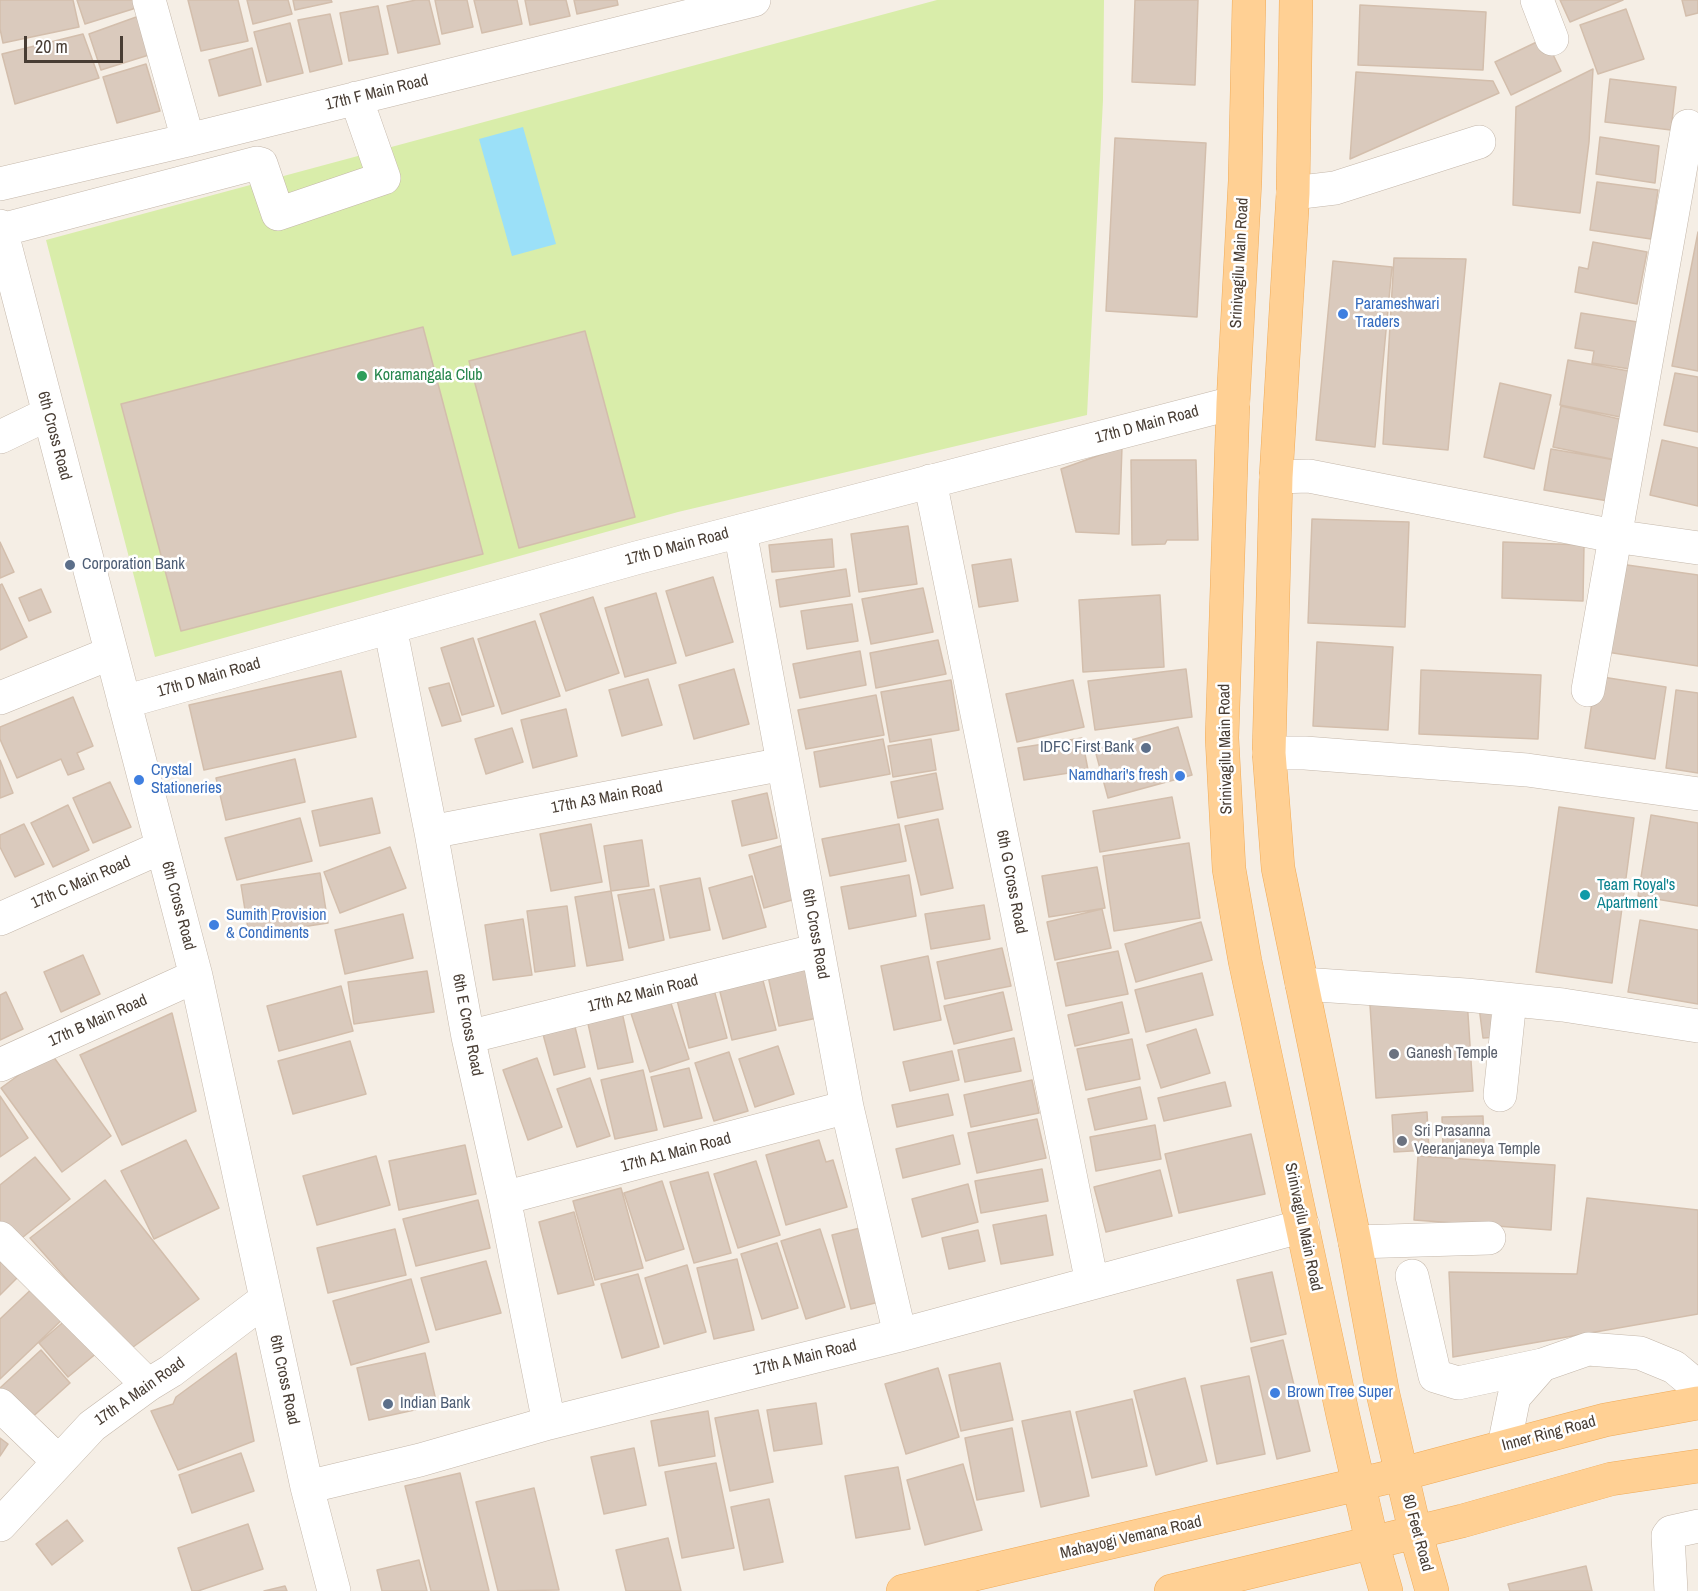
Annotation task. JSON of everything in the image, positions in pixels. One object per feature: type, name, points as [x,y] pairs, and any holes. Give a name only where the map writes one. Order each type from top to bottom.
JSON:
[{"type":"main road","name":"Srinivagilu Main Road","points":[[1249,0],[1245,181],[1233,403],[1222,738],[1229,869],[1245,961],[1359,1485]]},
{"type":"main road","points":[[1296,0],[1293,193],[1276,477],[1269,753],[1278,868],[1355,1242],[1383,1394],[1402,1474]]},
{"type":"main road","name":"Inner Ring Road","points":[[1359,1485],[1605,1420],[1698,1403]]},
{"type":"main road","points":[[1171,1591],[1462,1521],[1611,1479],[1698,1466]]},
{"type":"main road","name":"80 Feet Road","points":[[1402,1474],[1432,1591]]},
{"type":"main road","points":[[1359,1485],[1386,1591]]},
{"type":"main road","name":"Mahayogi Vemana Road","points":[[903,1591],[1359,1485]]},
{"type":"street","points":[[149,0],[188,140]]},
{"type":"street","name":"17th F Main Road","points":[[0,184],[188,140],[754,0]]},
{"type":"street","points":[[1537,0],[1552,39]]},
{"type":"street","points":[[1,228],[258,163],[265,171],[278,214],[384,178],[356,98]]},
{"type":"street","points":[[1588,690],[1688,126]]},
{"type":"street","points":[[1293,193],[1335,188],[1479,142]]},
{"type":"street","name":"6th Cross Road","points":[[1,228],[196,976],[307,1487],[334,1591]]},
{"type":"street","name":"17th D Main Road","points":[[124,702],[636,558],[1233,403]]},
{"type":"street","points":[[0,437],[48,414]]},
{"type":"street","points":[[1276,477],[1309,476],[1614,536],[1698,548]]},
{"type":"street","name":"6th G Cross Road","points":[[930,481],[1092,1283]]},
{"type":"street","name":"6th Cross Road","points":[[740,531],[847,1107],[900,1335]]},
{"type":"street","name":"6th E Cross Road","points":[[390,627],[431,832],[468,1037],[504,1198],[549,1423]]},
{"type":"street","points":[[0,698],[111,653]]},
{"type":"street","points":[[1269,753],[1305,753],[1527,770],[1698,794]]},
{"type":"street","name":"17th A3 Main Road","points":[[431,832],[783,764]]},
{"type":"street","name":"17th C Main Road","points":[[0,919],[162,848]]},
{"type":"street","name":"17th A2 Main Road","points":[[468,1037],[818,950]]},
{"type":"street","name":"17th B Main Road","points":[[0,1065],[196,976]]},
{"type":"street","points":[[1302,984],[1563,1005],[1698,1026]]},
{"type":"street","points":[[1500,1095],[1510,1000]]},
{"type":"street","name":"17th A1 Main Road","points":[[504,1198],[847,1107]]},
{"type":"street","name":"17th A Main Road","points":[[307,1487],[420,1460],[549,1423],[900,1335],[1303,1226]]},
{"type":"street","points":[[0,1238],[148,1385]]},
{"type":"street","points":[[1355,1242],[1489,1238]]},
{"type":"street","points":[[1412,1276],[1435,1376],[1458,1383],[1542,1365],[1588,1349],[1640,1353],[1674,1367],[1698,1387]]},
{"type":"street","name":"17th A Main Road","points":[[0,1525],[92,1426],[171,1371],[266,1299]]},
{"type":"street","points":[[1504,1446],[1514,1397],[1542,1365]]},
{"type":"street","points":[[0,1405],[58,1461]]},
{"type":"street","points":[[1671,1591],[1668,1536],[1671,1532],[1698,1526]]},
{"type":"green space","points":[[937,0],[1104,0],[1103,100],[1087,415],[678,512],[155,657],[46,240]]},
{"type":"water","points":[[523,127],[556,244],[512,256],[479,139]]},
{"type":"building","points":[[0,0],[73,0],[79,27],[3,43],[0,29]]},
{"type":"building","points":[[77,0],[134,0],[136,8],[85,24]]},
{"type":"building","points":[[188,0],[238,0],[248,41],[201,51]]},
{"type":"building","points":[[247,0],[288,0],[292,14],[253,24]]},
{"type":"building","points":[[293,0],[331,0],[332,2],[295,10]]},
{"type":"building","points":[[416,0],[429,0],[440,44],[398,53],[387,6]]},
{"type":"building","points":[[435,0],[467,0],[473,27],[442,34]]},
{"type":"building","points":[[474,0],[517,0],[522,24],[482,33]]},
{"type":"building","points":[[525,0],[566,0],[570,16],[530,25]]},
{"type":"building","points":[[574,0],[617,0],[618,5],[577,14]]},
{"type":"building","points":[[1135,0],[1198,0],[1195,85],[1132,82]]},
{"type":"building","points":[[1560,0],[1623,0],[1570,22]]},
{"type":"building","points":[[1682,0],[1698,0],[1698,13],[1686,16]]},
{"type":"building","points":[[1360,5],[1486,12],[1483,70],[1358,65]]},
{"type":"building","points":[[378,6],[388,54],[349,61],[340,13]]},
{"type":"building","points":[[1626,9],[1644,59],[1598,74],[1580,25]]},
{"type":"building","points":[[330,14],[342,64],[310,72],[298,20]]},
{"type":"building","points":[[139,16],[152,54],[101,70],[89,34]]},
{"type":"building","points":[[290,23],[303,73],[267,82],[254,32]]},
{"type":"building","points":[[83,34],[99,78],[15,104],[2,54]]},
{"type":"building","points":[[1545,38],[1561,71],[1511,95],[1495,62]]},
{"type":"building","points":[[252,48],[261,85],[219,96],[209,60]]},
{"type":"building","points":[[146,64],[160,111],[117,123],[103,77]]},
{"type":"building","points":[[1593,69],[1589,142],[1580,213],[1513,205],[1516,107]]},
{"type":"building","points":[[1356,72],[1493,81],[1499,93],[1350,159]]},
{"type":"building","points":[[1610,79],[1676,87],[1671,130],[1605,122]]},
{"type":"building","points":[[1600,137],[1659,146],[1655,183],[1596,174]]},
{"type":"building","points":[[1115,138],[1206,143],[1197,317],[1106,311]]},
{"type":"building","points":[[1597,182],[1658,190],[1651,239],[1590,230]]},
{"type":"building","points":[[1698,232],[1698,371],[1672,366]]},
{"type":"building","points":[[1593,242],[1647,252],[1637,304],[1575,292],[1579,267],[1588,269]]},
{"type":"building","points":[[1394,258],[1466,259],[1448,450],[1383,444]]},
{"type":"building","points":[[1333,261],[1392,267],[1375,447],[1316,440]]},
{"type":"building","points":[[1581,313],[1644,323],[1636,370],[1592,363],[1594,351],[1575,348]]},
{"type":"building","points":[[423,327],[483,554],[181,631],[121,404]]},
{"type":"building","points":[[585,331],[635,517],[519,548],[469,361]]},
{"type":"building","points":[[1568,360],[1634,372],[1625,418],[1560,405]]},
{"type":"building","points":[[1675,373],[1698,377],[1698,432],[1664,425]]},
{"type":"building","points":[[1500,383],[1551,395],[1534,469],[1484,457]]},
{"type":"building","points":[[1561,406],[1624,420],[1616,460],[1553,447]]},
{"type":"building","points":[[1662,440],[1698,448],[1698,506],[1650,495]]},
{"type":"building","points":[[1122,447],[1119,534],[1076,532],[1061,469]]},
{"type":"building","points":[[1551,449],[1615,460],[1608,501],[1544,490]]},
{"type":"building","points":[[1131,460],[1196,460],[1198,540],[1167,540],[1165,544],[1132,545]]},
{"type":"building","points":[[1312,519],[1409,522],[1405,627],[1308,623]]},
{"type":"building","points":[[908,526],[917,584],[859,592],[851,534]]},
{"type":"building","points":[[832,539],[834,567],[772,572],[769,545]]},
{"type":"building","points":[[0,542],[14,572],[0,578]]},
{"type":"building","points":[[1503,542],[1584,545],[1583,601],[1502,598]]},
{"type":"building","points":[[1011,559],[1018,601],[979,607],[972,565]]},
{"type":"building","points":[[1613,563],[1698,575],[1698,666],[1600,651]]},
{"type":"building","points":[[846,569],[850,596],[780,607],[776,580]]},
{"type":"building","points":[[713,577],[733,642],[686,656],[666,591]]},
{"type":"building","points":[[2,584],[27,637],[0,650],[0,585]]},
{"type":"building","points":[[923,588],[933,632],[871,644],[862,599]]},
{"type":"building","points":[[41,589],[51,612],[29,621],[19,598]]},
{"type":"building","points":[[656,593],[676,663],[625,677],[605,608]]},
{"type":"building","points":[[1160,595],[1164,667],[1083,672],[1079,600]]},
{"type":"building","points":[[593,597],[619,673],[566,691],[540,614]]},
{"type":"building","points":[[852,604],[858,641],[807,649],[801,611]]},
{"type":"building","points":[[535,621],[560,696],[502,714],[478,639]]},
{"type":"building","points":[[473,638],[494,706],[462,715],[441,648]]},
{"type":"building","points":[[938,640],[946,674],[876,688],[870,653]]},
{"type":"building","points":[[1317,642],[1393,647],[1388,730],[1313,726]]},
{"type":"building","points":[[860,651],[866,685],[800,698],[793,664]]},
{"type":"building","points":[[734,669],[749,724],[694,739],[679,685]]},
{"type":"building","points":[[1186,669],[1192,717],[1095,730],[1088,681]]},
{"type":"building","points":[[1421,670],[1541,675],[1538,739],[1419,734]]},
{"type":"building","points":[[341,671],[356,737],[204,770],[189,705]]},
{"type":"building","points":[[1596,676],[1666,687],[1655,759],[1585,748]]},
{"type":"building","points":[[648,679],[662,725],[622,736],[609,690]]},
{"type":"building","points":[[951,680],[959,730],[890,742],[881,692]]},
{"type":"building","points":[[1073,680],[1084,727],[1017,742],[1006,694]]},
{"type":"building","points":[[449,683],[461,721],[442,726],[429,688]]},
{"type":"building","points":[[1676,690],[1698,693],[1698,773],[1666,768]]},
{"type":"building","points":[[876,695],[884,735],[806,749],[798,710]]},
{"type":"building","points":[[73,697],[93,746],[77,753],[84,769],[68,775],[61,759],[17,778],[0,739],[0,727]]},
{"type":"building","points":[[566,709],[577,756],[533,768],[521,720]]},
{"type":"building","points":[[1178,727],[1192,775],[1108,798],[1095,750]]},
{"type":"building","points":[[512,728],[523,762],[486,774],[475,739]]},
{"type":"building","points":[[1082,738],[1088,770],[1024,780],[1018,748]]},
{"type":"building","points":[[883,739],[890,774],[820,787],[814,752]]},
{"type":"building","points":[[931,739],[936,770],[893,777],[888,746]]},
{"type":"building","points":[[295,759],[305,802],[226,820],[216,778]]},
{"type":"building","points":[[0,760],[13,793],[0,798]]},
{"type":"building","points":[[936,773],[943,809],[898,818],[891,782]]},
{"type":"building","points":[[110,782],[131,827],[93,843],[73,798]]},
{"type":"building","points":[[767,793],[777,838],[742,846],[732,801]]},
{"type":"building","points":[[1172,797],[1180,838],[1100,852],[1093,811]]},
{"type":"building","points":[[372,798],[380,833],[320,846],[312,811]]},
{"type":"building","points":[[68,805],[89,850],[53,867],[31,823]]},
{"type":"building","name":"Team Royal's Apartment","points":[[1559,807],[1634,818],[1612,983],[1536,972]]},
{"type":"building","points":[[1651,815],[1698,823],[1698,906],[1638,896]]},
{"type":"building","points":[[300,818],[312,861],[237,880],[225,838]]},
{"type":"building","points":[[938,819],[953,888],[921,895],[905,826]]},
{"type":"building","points":[[24,824],[44,864],[15,877],[0,847],[0,835]]},
{"type":"building","points":[[591,824],[602,882],[551,891],[540,834]]},
{"type":"building","points":[[899,824],[906,861],[830,876],[822,839]]},
{"type":"building","points":[[642,840],[649,886],[611,891],[604,846]]},
{"type":"building","points":[[1189,843],[1200,918],[1114,931],[1103,856]]},
{"type":"building","points":[[784,845],[799,898],[764,908],[749,855]]},
{"type":"building","points":[[390,847],[406,888],[340,913],[324,872]]},
{"type":"building","points":[[1097,867],[1105,908],[1049,917],[1042,876]]},
{"type":"building","points":[[320,873],[328,923],[249,935],[241,885]]},
{"type":"building","points":[[909,875],[916,916],[849,929],[841,887]]},
{"type":"building","points":[[752,876],[766,927],[723,939],[709,888]]},
{"type":"building","points":[[700,878],[710,930],[670,938],[660,886]]},
{"type":"building","points":[[654,889],[664,940],[629,948],[618,895]]},
{"type":"building","points":[[611,891],[623,960],[587,966],[575,897]]},
{"type":"building","points":[[984,905],[990,939],[931,949],[925,914]]},
{"type":"building","points":[[567,906],[575,966],[535,972],[527,911]]},
{"type":"building","points":[[1102,909],[1111,948],[1055,960],[1047,922]]},
{"type":"building","points":[[403,914],[413,958],[345,974],[335,930]]},
{"type":"building","points":[[523,919],[532,975],[493,980],[485,925]]},
{"type":"building","points":[[1640,920],[1698,930],[1698,1004],[1628,992]]},
{"type":"building","points":[[1201,922],[1212,960],[1136,982],[1125,944]]},
{"type":"building","points":[[1002,948],[1011,986],[945,999],[937,962]]},
{"type":"building","points":[[1118,951],[1128,994],[1066,1006],[1057,963]]},
{"type":"building","points":[[83,955],[100,994],[61,1012],[44,972]]},
{"type":"building","points":[[928,956],[941,1020],[894,1030],[881,966]]},
{"type":"building","points":[[804,959],[817,1018],[779,1026],[766,967]]},
{"type":"building","points":[[427,971],[434,1012],[354,1024],[348,982]]},
{"type":"building","points":[[761,973],[776,1030],[732,1040],[718,984]]},
{"type":"building","points":[[1202,973],[1213,1015],[1146,1032],[1135,990]]},
{"type":"building","points":[[341,986],[353,1031],[279,1051],[267,1006]]},
{"type":"building","points":[[713,986],[727,1038],[689,1048],[676,996]]},
{"type":"building","points":[[666,988],[689,1059],[650,1072],[627,1001]]},
{"type":"building","points":[[6,992],[23,1029],[0,1040],[0,995]]},
{"type":"building","points":[[1003,992],[1012,1030],[954,1044],[944,1006]]},
{"type":"building","points":[[1467,999],[1473,1091],[1376,1098],[1370,1005]]},
{"type":"building","points":[[1122,1002],[1129,1033],[1075,1046],[1068,1015]]},
{"type":"building","points":[[620,1003],[633,1062],[598,1069],[585,1010]]},
{"type":"building","points":[[1497,1005],[1500,1037],[1483,1038],[1479,1007]]},
{"type":"building","points":[[172,1013],[196,1111],[122,1145],[80,1055]]},
{"type":"building","points":[[572,1015],[585,1067],[554,1075],[540,1023]]},
{"type":"building","points":[[1196,1029],[1210,1073],[1161,1088],[1147,1045]]},
{"type":"building","points":[[1014,1038],[1021,1071],[965,1082],[958,1050]]},
{"type":"building","points":[[1132,1039],[1140,1079],[1086,1090],[1077,1049]]},
{"type":"building","points":[[350,1041],[366,1094],[293,1114],[278,1061]]},
{"type":"building","points":[[778,1046],[794,1094],[755,1107],[739,1059]]},
{"type":"building","points":[[952,1051],[959,1080],[910,1091],[903,1062]]},
{"type":"building","points":[[50,1052],[111,1136],[62,1172],[1,1088]]},
{"type":"building","points":[[729,1052],[748,1111],[714,1121],[695,1063]]},
{"type":"building","points":[[537,1058],[562,1127],[528,1140],[503,1070]]},
{"type":"building","points":[[689,1068],[702,1118],[664,1127],[651,1077]]},
{"type":"building","points":[[643,1070],[657,1130],[615,1139],[601,1080]]},
{"type":"building","points":[[590,1078],[610,1136],[577,1147],[557,1089]]},
{"type":"building","points":[[1032,1080],[1039,1113],[971,1127],[964,1095]]},
{"type":"building","points":[[1225,1082],[1231,1106],[1164,1121],[1158,1098]]},
{"type":"building","points":[[1140,1087],[1147,1119],[1095,1130],[1088,1099]]},
{"type":"building","points":[[948,1094],[953,1115],[897,1127],[892,1105]]},
{"type":"building","points":[[0,1096],[28,1138],[0,1157]]},
{"type":"building","points":[[1427,1112],[1429,1150],[1394,1152],[1392,1115]]},
{"type":"building","points":[[1483,1116],[1484,1147],[1443,1149],[1442,1117]]},
{"type":"building","points":[[1037,1119],[1046,1158],[977,1173],[968,1133]]},
{"type":"building","points":[[1155,1125],[1161,1159],[1096,1171],[1090,1137]]},
{"type":"building","points":[[1251,1134],[1265,1194],[1179,1213],[1165,1154]]},
{"type":"building","points":[[953,1135],[960,1164],[903,1178],[896,1149]]},
{"type":"building","points":[[186,1140],[219,1208],[154,1239],[121,1171]]},
{"type":"building","points":[[819,1140],[826,1162],[833,1160],[847,1207],[786,1225],[766,1155]]},
{"type":"building","points":[[465,1145],[476,1194],[399,1210],[389,1161]]},
{"type":"building","points":[[376,1156],[390,1205],[317,1225],[303,1176]]},
{"type":"building","points":[[1418,1156],[1555,1165],[1551,1230],[1414,1220]]},
{"type":"building","points":[[35,1157],[70,1199],[12,1246],[0,1231],[0,1185]]},
{"type":"building","points":[[756,1161],[780,1235],[738,1248],[714,1174]]},
{"type":"building","points":[[1042,1169],[1048,1201],[981,1213],[975,1181]]},
{"type":"building","points":[[1160,1170],[1172,1216],[1106,1232],[1094,1187]]},
{"type":"building","points":[[708,1172],[731,1253],[694,1263],[670,1182]]},
{"type":"building","points":[[105,1180],[199,1299],[129,1350],[30,1238]]},
{"type":"building","points":[[662,1181],[684,1249],[646,1261],[624,1193]]},
{"type":"building","points":[[968,1184],[978,1222],[922,1237],[912,1199]]},
{"type":"building","points":[[621,1188],[643,1268],[595,1280],[573,1201]]},
{"type":"building","points":[[1587,1198],[1698,1210],[1698,1314],[1453,1357],[1449,1272],[1577,1274]]},
{"type":"building","points":[[478,1200],[490,1248],[416,1266],[403,1219]]},
{"type":"building","points":[[574,1212],[594,1285],[558,1294],[539,1222]]},
{"type":"building","points":[[1046,1215],[1053,1255],[1001,1264],[993,1225]]},
{"type":"building","points":[[864,1227],[883,1301],[851,1309],[832,1235]]},
{"type":"building","points":[[395,1229],[406,1275],[328,1293],[317,1248]]},
{"type":"building","points":[[820,1229],[845,1307],[806,1319],[781,1241]]},
{"type":"building","points":[[978,1230],[985,1261],[949,1269],[942,1238]]},
{"type":"building","points":[[777,1243],[798,1308],[762,1319],[741,1254]]},
{"type":"building","points":[[0,1253],[21,1274],[0,1295]]},
{"type":"building","points":[[737,1259],[754,1330],[714,1339],[697,1268]]},
{"type":"building","points":[[486,1261],[501,1313],[436,1330],[421,1278]]},
{"type":"building","points":[[687,1265],[706,1332],[664,1344],[645,1278]]},
{"type":"building","points":[[1272,1272],[1286,1334],[1251,1342],[1237,1280]]},
{"type":"building","points":[[638,1274],[659,1347],[622,1358],[601,1284]]},
{"type":"building","points":[[411,1279],[429,1342],[351,1365],[333,1301]]},
{"type":"building","points":[[39,1282],[69,1313],[0,1379],[0,1319]]},
{"type":"building","points":[[68,1318],[98,1352],[68,1377],[39,1343]]},
{"type":"building","points":[[1283,1340],[1310,1451],[1277,1459],[1251,1348]]},
{"type":"building","points":[[41,1350],[70,1383],[28,1421],[0,1388]]},
{"type":"building","points":[[236,1353],[254,1441],[178,1470],[151,1411],[173,1404],[176,1397]]},
{"type":"building","points":[[425,1353],[437,1405],[369,1420],[357,1368]]},
{"type":"building","points":[[1000,1363],[1013,1420],[961,1431],[949,1375]]},
{"type":"building","points":[[938,1368],[959,1437],[906,1454],[885,1384]]},
{"type":"building","points":[[1249,1376],[1265,1454],[1217,1464],[1201,1386]]},
{"type":"building","points":[[1185,1378],[1207,1461],[1156,1475],[1134,1391]]},
{"type":"building","points":[[1132,1399],[1147,1466],[1092,1478],[1076,1412]]},
{"type":"building","points":[[816,1403],[822,1444],[774,1451],[767,1410]]},
{"type":"building","points":[[758,1410],[773,1482],[730,1491],[715,1418]]},
{"type":"building","points":[[708,1411],[715,1456],[659,1466],[651,1421]]},
{"type":"building","points":[[1070,1411],[1089,1496],[1041,1507],[1022,1421]]},
{"type":"building","points":[[1012,1428],[1024,1491],[977,1500],[965,1438]]},
{"type":"building","points":[[0,1438],[8,1444],[0,1456]]},
{"type":"building","points":[[634,1448],[646,1505],[604,1514],[591,1457]]},
{"type":"building","points":[[241,1453],[254,1491],[192,1513],[179,1475]]},
{"type":"building","points":[[716,1463],[734,1548],[682,1558],[665,1472]]},
{"type":"building","points":[[963,1464],[982,1530],[925,1545],[907,1480]]},
{"type":"building","points":[[898,1467],[910,1529],[856,1538],[845,1476]]},
{"type":"building","points":[[460,1473],[489,1591],[431,1591],[405,1486]]},
{"type":"building","points":[[534,1488],[559,1590],[498,1591],[476,1502]]},
{"type":"building","points":[[769,1499],[783,1562],[744,1570],[731,1507]]},
{"type":"building","points":[[67,1520],[83,1541],[52,1565],[36,1544]]},
{"type":"building","points":[[248,1524],[263,1569],[192,1591],[178,1548]]},
{"type":"building","points":[[668,1538],[681,1591],[626,1591],[616,1550]]},
{"type":"building","points":[[419,1560],[427,1591],[382,1591],[377,1570]]},
{"type":"building","points":[[1586,1566],[1592,1591],[1510,1591],[1508,1584]]},
{"type":"building","points":[[285,1586],[287,1591],[264,1591]]},
{"type":"place","name":"Parameshwari Traders","points":[[1343,314]]},
{"type":"place","name":"Koramangala Club","points":[[362,376]]},
{"type":"place","name":"Corporation Bank","points":[[70,565]]},
{"type":"place","name":"IDFC First Bank","points":[[1146,748]]},
{"type":"place","name":"Namdhari's fresh","points":[[1180,776]]},
{"type":"place","name":"Crystal Stationeries","points":[[139,780]]},
{"type":"place","name":"Team Royal's Apartment","points":[[1585,895]]},
{"type":"place","name":"Sumith Provision & Condiments","points":[[214,925]]},
{"type":"place","name":"Ganesh Temple","points":[[1394,1054]]},
{"type":"place","name":"Sri Prasanna Veeranjaneya Temple","points":[[1402,1141]]},
{"type":"place","name":"Brown Tree Super","points":[[1275,1393]]},
{"type":"place","name":"Indian Bank","points":[[388,1404]]}]
